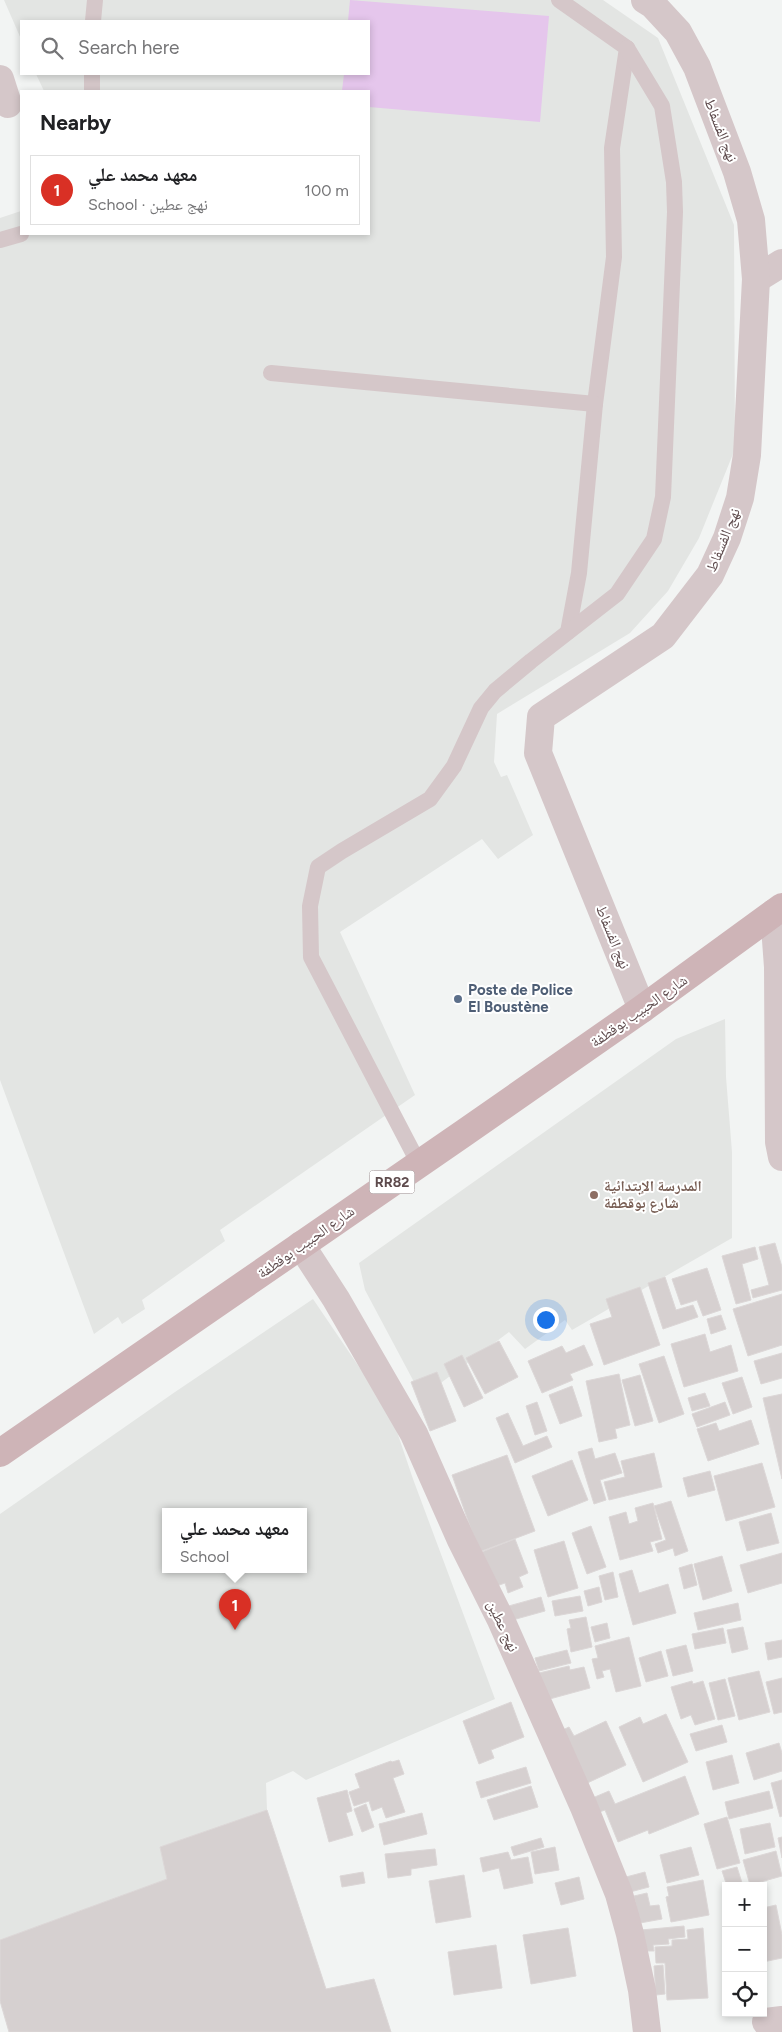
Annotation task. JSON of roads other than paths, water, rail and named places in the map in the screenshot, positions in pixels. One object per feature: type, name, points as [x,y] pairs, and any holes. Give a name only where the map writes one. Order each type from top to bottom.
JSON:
[{"type":"main road","name":"شارع الحبيب بوقطفة","points":[[0,1453],[642,1009],[778,910]]},
{"type":"street","name":"نهج الفسفاط","points":[[642,1009],[538,753],[541,717],[663,636],[710,575],[727,538],[740,498],[747,455],[756,279],[751,220],[737,172],[697,67],[678,32],[652,2]]},
{"type":"street","points":[[756,279],[782,263]]},
{"type":"street","points":[[778,910],[779,1142],[782,1157]]},
{"type":"street","name":"نهج عطين","points":[[301,1245],[336,1300],[414,1434],[461,1540],[501,1620],[584,1807],[618,1894],[630,1934],[642,1990],[647,2032]]},
{"type":"lane","points":[[93,20],[95,0]]},
{"type":"lane","points":[[419,1164],[311,957],[310,906],[318,867],[430,799],[458,758],[481,708],[512,677],[617,594],[654,539],[663,497],[675,212],[674,182],[662,106],[627,48],[559,0]]},
{"type":"lane","points":[[568,632],[579,573],[595,404],[614,257],[612,148],[627,48]]},
{"type":"lane","points":[[92,75],[92,90]]},
{"type":"lane","points":[[0,240],[20,234]]},
{"type":"lane","points":[[271,373],[595,404]]},
{"type":"place","name":"Poste de Police El Boustène","points":[[458,999]]},
{"type":"place","name":"المدرسة الإبتدائية شارع بوقطفة","points":[[594,1195]]},
{"type":"place","name":"معهد محمد علي","points":[[235,1630]]}]
